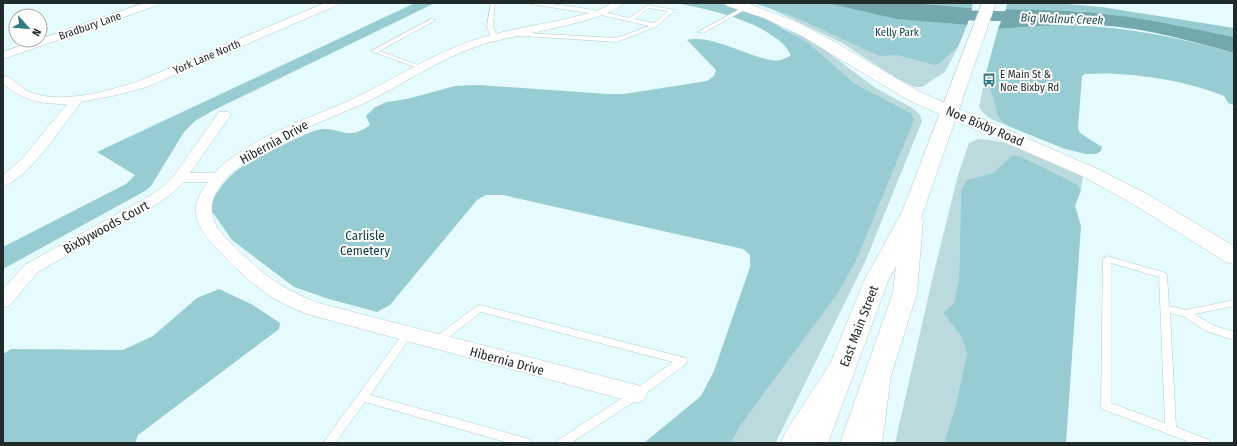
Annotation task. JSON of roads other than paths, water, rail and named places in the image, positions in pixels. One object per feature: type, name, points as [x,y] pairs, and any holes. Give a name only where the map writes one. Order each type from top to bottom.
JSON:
[{"type":"main road","name":"East Main Street","points":[[813,443],[876,281],[913,212],[989,3]]},
{"type":"main road","name":"Noe Bixby Road","points":[[740,5],[808,33],[890,84],[1091,173],[1159,210],[1234,256]]},
{"type":"main road","name":"East Main Street","points":[[855,443],[905,293],[913,212]]},
{"type":"main road","points":[[796,443],[840,372]]},
{"type":"main road","points":[[866,443],[876,382]]},
{"type":"street","name":"Bradbury Lane","points":[[3,56],[154,3]]},
{"type":"street","name":"York Lane North","points":[[3,79],[27,95],[31,96],[53,99],[77,99],[111,94],[132,88],[334,3]]},
{"type":"street","name":"Hibernia Drive","points":[[619,3],[601,13],[494,38],[460,49],[382,90],[284,133],[239,160],[218,178],[211,188],[205,202],[204,211],[209,226],[218,240],[257,279],[283,296],[314,309],[637,394]]},
{"type":"street","points":[[3,182],[27,162],[77,99]]},
{"type":"street","name":"Bixbywoods Court","points":[[3,301],[32,268],[170,189],[224,115]]},
{"type":"street","points":[[180,177],[218,178]]},
{"type":"street","points":[[3,284],[32,268]]},
{"type":"lane","points":[[493,3],[490,26],[494,38]]},
{"type":"lane","points":[[530,3],[601,13],[655,25]]},
{"type":"lane","points":[[701,32],[740,5]]},
{"type":"lane","points":[[511,34],[617,40],[655,25],[672,10],[648,6],[630,20]]},
{"type":"lane","points":[[422,68],[374,51],[433,20]]},
{"type":"lane","points":[[1171,430],[1163,275],[1107,259],[1106,406],[1205,443]]},
{"type":"lane","points":[[1186,313],[1234,303]]},
{"type":"lane","points":[[436,342],[480,308],[682,361],[637,394],[562,443]]},
{"type":"lane","points":[[1165,308],[1186,313],[1209,328],[1234,336]]},
{"type":"lane","points":[[329,443],[407,334]]},
{"type":"lane","points":[[362,397],[526,443]]},
{"type":"water","points":[[827,3],[910,3],[972,8],[967,25],[896,19]]},
{"type":"water","points":[[1006,9],[1059,10],[1100,13],[1174,25],[1234,37],[1234,53],[1163,34],[1108,26],[1067,25],[998,29]]},
{"type":"waterway","name":"Big Walnut Creek","points":[[887,3],[951,15],[1039,17]]},
{"type":"place","name":"E Main St & Noe Bixby Rd","points":[[989,80]]},
{"type":"park label","name":"Kelly Park","points":[[897,32]]},
{"type":"park label","name":"Carlisle Cemetery","points":[[365,242]]}]
